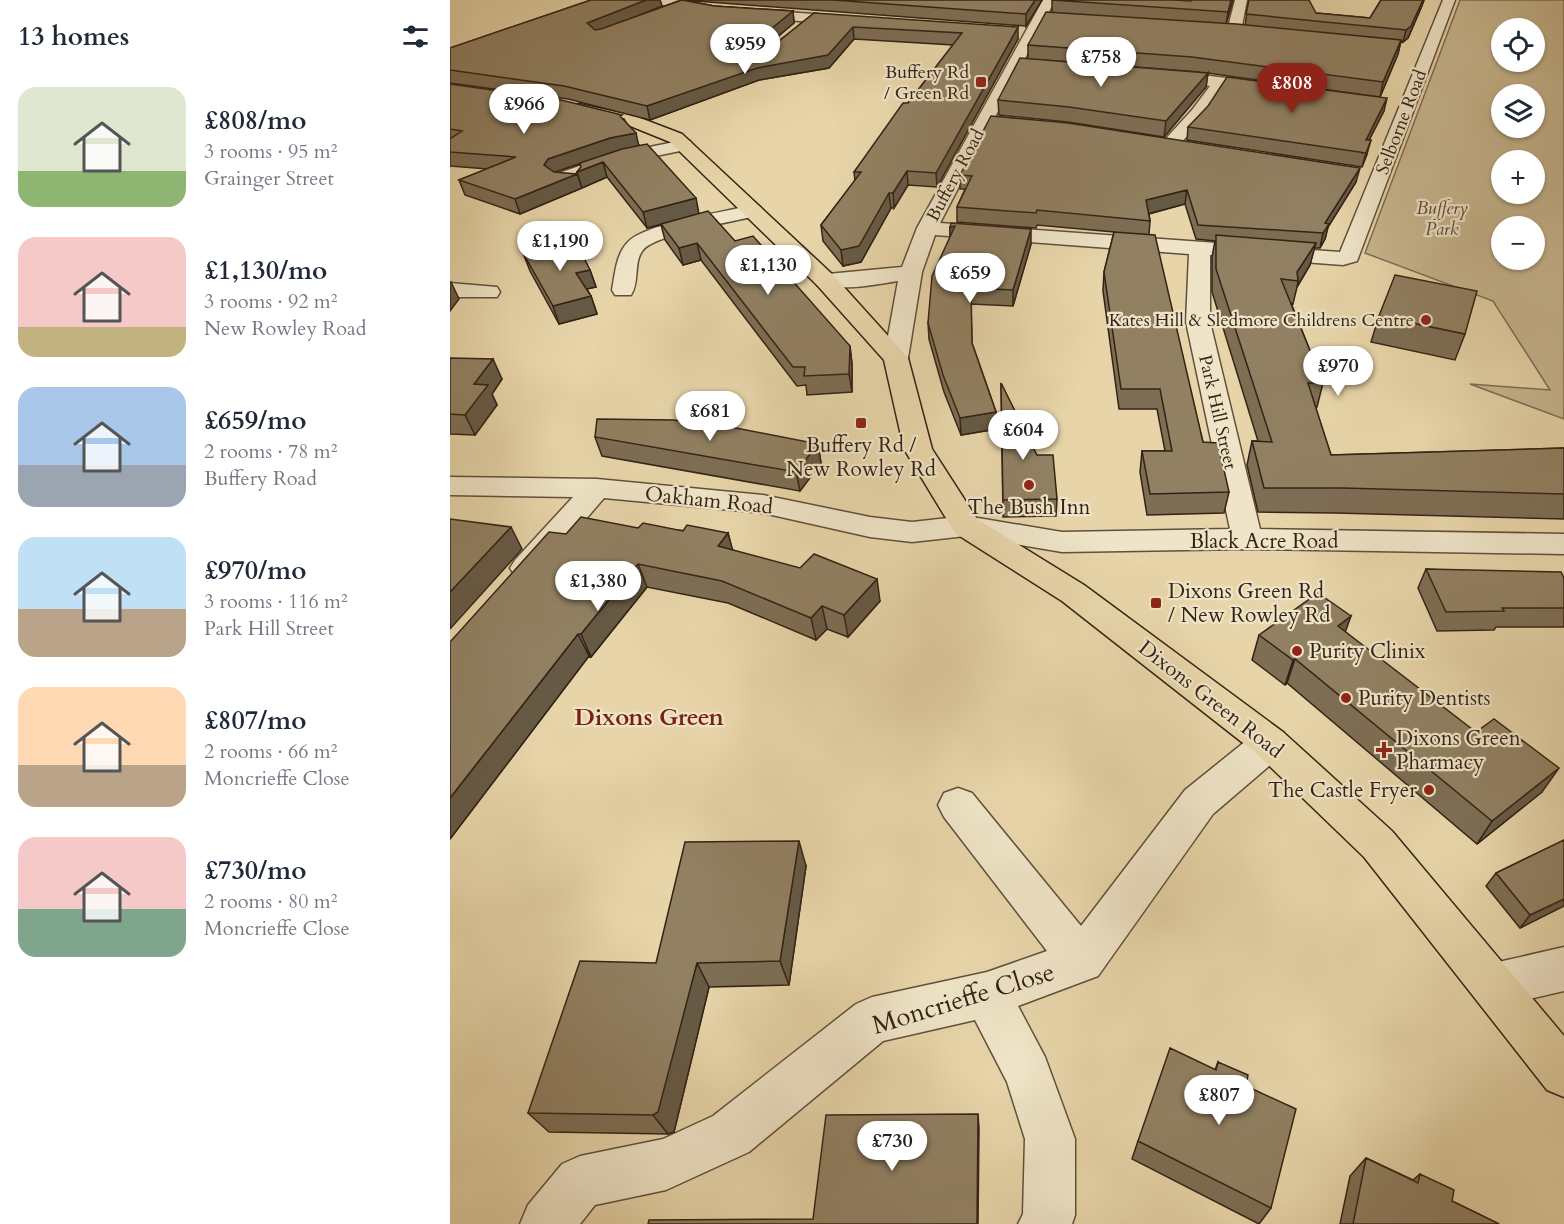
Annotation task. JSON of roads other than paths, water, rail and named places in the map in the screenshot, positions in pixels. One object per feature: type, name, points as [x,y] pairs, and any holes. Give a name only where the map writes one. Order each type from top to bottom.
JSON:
[{"type":"main road","points":[[564,107],[622,116],[652,126],[676,138],[825,280],[896,357]]},
{"type":"main road","name":"Buffery Road","points":[[896,357],[918,448],[966,526]]},
{"type":"main road","name":"Dixons Green Road","points":[[966,526],[1073,593],[1270,743],[1378,844],[1564,1073]]},
{"type":"street","name":"Buffery Road","points":[[896,357],[911,272],[927,228],[984,122],[1021,65],[1032,33],[1047,18],[1049,0]]},
{"type":"street","points":[[1234,31],[1241,0]]},
{"type":"street","name":"Selborne Road","points":[[1200,249],[1342,259],[1349,256],[1380,178],[1402,107],[1424,50],[1449,0]]},
{"type":"street","points":[[659,6],[682,5],[716,11],[869,22]]},
{"type":"street","points":[[796,31],[812,18]]},
{"type":"street","points":[[1013,32],[1032,33]]},
{"type":"street","points":[[1148,74],[1279,90]]},
{"type":"street","points":[[1169,145],[1198,114],[1220,82]]},
{"type":"street","points":[[984,122],[1047,127]]},
{"type":"street","points":[[1146,141],[1192,148]]},
{"type":"street","points":[[540,175],[568,181],[621,158],[684,145]]},
{"type":"street","points":[[1356,175],[1380,178]]},
{"type":"street","points":[[623,290],[630,253],[636,244],[657,234],[753,211]]},
{"type":"street","points":[[927,228],[1200,249]]},
{"type":"street","name":"Park Hill Street","points":[[1200,249],[1198,322],[1247,539]]},
{"type":"street","points":[[825,280],[868,279],[911,272]]},
{"type":"street","points":[[450,290],[489,292]]},
{"type":"street","name":"Oakham Road","points":[[450,486],[597,488],[763,504],[870,527],[912,532],[966,526]]},
{"type":"street","points":[[510,586],[597,488]]},
{"type":"street","name":"Black Acre Road","points":[[966,526],[1062,542],[1247,539],[1564,544]]},
{"type":"street","name":"Moncrieffe Close","points":[[547,1224],[580,1182],[666,1164],[731,1134],[872,1020],[987,995],[1082,961],[1199,802],[1270,743]]},
{"type":"street","points":[[958,805],[1082,961]]},
{"type":"street","points":[[1494,985],[1564,969]]},
{"type":"street","points":[[987,995],[1028,1074],[1050,1139],[1048,1215],[1045,1224]]},
{"type":"place","name":"Buffery Rd / Green Rd","points":[[981,82]]},
{"type":"place","name":"Kates Hill & Sledmore Childrens Centre","points":[[1426,320]]},
{"type":"place","name":"Buffery Rd / New Rowley Rd","points":[[861,423]]},
{"type":"place","name":"The Bush Inn","points":[[1029,485]]},
{"type":"place","name":"Dixons Green Rd / New Rowley Rd","points":[[1156,603]]},
{"type":"place","name":"Purity Clinix","points":[[1297,651]]},
{"type":"place","name":"Purity Dentists","points":[[1346,698]]},
{"type":"place","name":"Dixons Green Pharmacy","points":[[1384,750]]},
{"type":"place","name":"The Castle Fryer","points":[[1429,790]]},
{"type":"district","name":"Dixons Green","points":[[649,717]]},
{"type":"park label","name":"Buffery Park","points":[[1442,218]]}]
